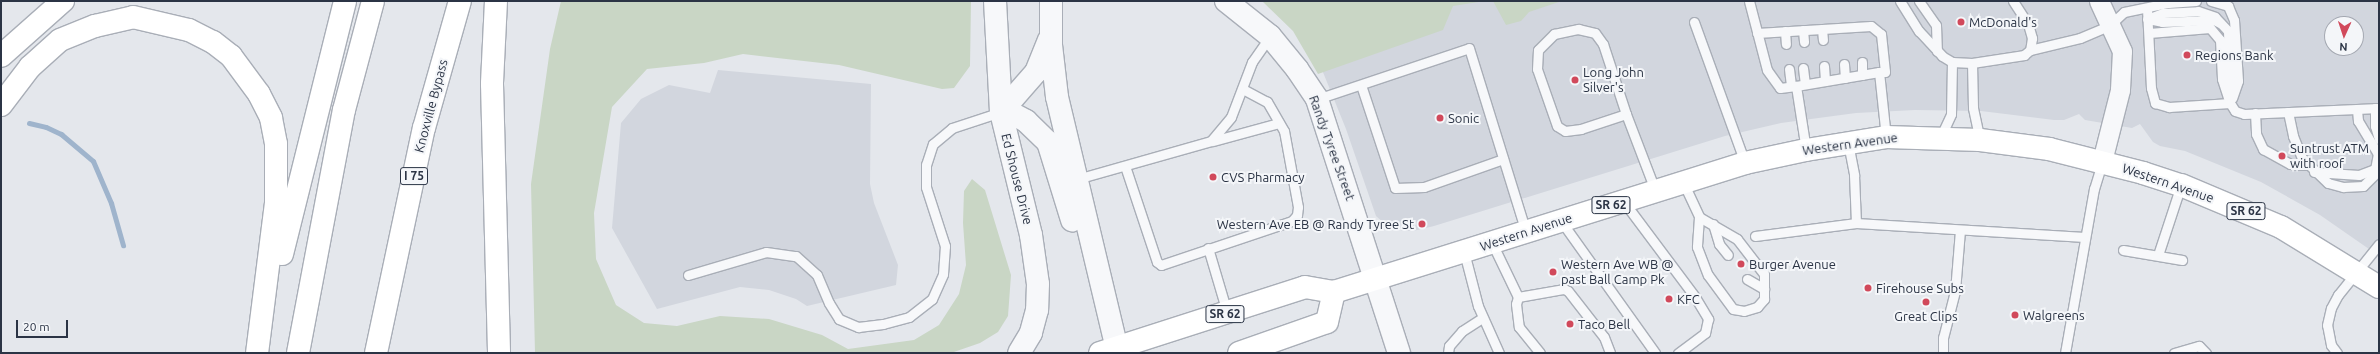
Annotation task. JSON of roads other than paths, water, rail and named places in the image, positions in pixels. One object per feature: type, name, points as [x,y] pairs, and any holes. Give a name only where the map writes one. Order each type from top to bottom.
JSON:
[{"type":"main road","points":[[1,56],[63,1]]},
{"type":"main road","points":[[258,353],[345,1]]},
{"type":"main road","points":[[298,353],[344,110],[373,1]]},
{"type":"main road","name":"Knoxville Bypass","points":[[376,353],[424,128],[460,1]]},
{"type":"main road","points":[[496,1],[492,84],[499,353]]},
{"type":"main road","points":[[1,105],[30,67],[60,40],[95,26],[133,17],[189,30],[213,42],[231,56],[248,77],[268,112],[276,144],[276,203],[258,353]]},
{"type":"main road","name":"Western Avenue","points":[[1112,352],[1305,287],[1334,292],[1745,163],[1806,150],[1886,137],[1980,140],[2049,149],[2102,161],[2181,185],[2281,227],[2357,272],[2379,287]]},
{"type":"main road","points":[[1239,353],[1327,322],[1334,292]]},
{"type":"street","name":"Ed Shouse Drive","points":[[995,1],[1001,112],[1031,235],[1038,284],[1037,310],[1031,333],[1020,353]]},
{"type":"street","points":[[1051,1],[1057,97],[1100,277],[1112,352]]},
{"type":"street","name":"Randy Tyree Street","points":[[1226,1],[1270,36],[1297,69],[1317,99],[1399,353]]},
{"type":"street","points":[[2099,1],[2122,51],[2120,90],[2102,161]]},
{"type":"street","points":[[1001,112],[1036,72],[1052,34]]},
{"type":"street","points":[[1001,112],[1013,114],[1026,121],[1048,142],[1079,239],[1100,277]]},
{"type":"lane","points":[[1749,1],[1757,33],[1767,70],[1780,88],[1885,72],[1881,34],[1871,26],[1859,32],[1842,28],[1757,33]]},
{"type":"lane","points":[[1900,1],[1919,32],[1938,51],[1952,62],[1972,63],[2024,55],[2030,50],[2080,38],[2110,25],[2124,12],[2147,9],[2168,3],[2196,1]]},
{"type":"lane","points":[[1919,1],[1936,25],[1938,51]]},
{"type":"lane","points":[[2013,1],[2028,24],[2032,38],[2030,50]]},
{"type":"lane","points":[[2211,1],[2228,6],[2234,20],[2238,81],[2230,103]]},
{"type":"lane","points":[[2147,9],[2151,88],[2155,103],[2169,107],[2230,103]]},
{"type":"lane","points":[[2147,19],[2162,22],[2214,20],[2222,23],[2228,31],[2230,103]]},
{"type":"lane","points":[[1694,22],[1745,163]]},
{"type":"lane","points":[[1842,28],[1842,38]]},
{"type":"lane","points":[[1626,114],[1581,129],[1565,131],[1557,126],[1537,69],[1538,50],[1554,34],[1578,29],[1595,33],[1604,44],[1626,114],[1655,190]]},
{"type":"lane","points":[[1822,29],[1823,40]]},
{"type":"lane","points":[[1804,30],[1804,42]]},
{"type":"lane","points":[[1785,31],[1786,44]]},
{"type":"lane","points":[[2148,32],[2162,36],[2216,33],[2220,40],[2222,79],[2230,103],[2235,111],[2244,114],[2377,108],[2375,126],[2379,139]]},
{"type":"lane","points":[[1211,142],[1231,117],[1243,89],[1252,62],[1270,36]]},
{"type":"lane","points":[[1317,99],[1469,48],[1526,232]]},
{"type":"lane","points":[[1862,62],[1862,75]]},
{"type":"lane","points":[[1940,138],[1952,107],[1952,62]]},
{"type":"lane","points":[[1972,63],[1973,108],[1980,140]]},
{"type":"lane","points":[[1844,64],[1845,78]]},
{"type":"lane","points":[[1824,66],[1825,81]]},
{"type":"lane","points":[[1798,85],[1803,68]]},
{"type":"lane","points":[[1789,69],[1798,85],[1806,150]]},
{"type":"lane","points":[[1879,72],[1886,137]]},
{"type":"lane","points":[[1361,85],[1395,188],[1424,187],[1503,159]]},
{"type":"lane","points":[[1125,166],[1157,262],[1161,265],[1292,221],[1297,215],[1298,207],[1284,131],[1267,102],[1243,89]]},
{"type":"lane","points":[[2314,172],[2359,174],[2375,169],[2378,154],[2358,121],[2357,109]]},
{"type":"lane","points":[[688,275],[766,252],[796,256],[817,275],[829,303],[839,319],[858,327],[883,324],[909,318],[932,299],[943,274],[945,246],[926,187],[926,165],[933,144],[952,128],[1001,112]]},
{"type":"lane","points":[[2288,112],[2293,136],[2302,158],[2314,172],[2328,183],[2343,187],[2363,186],[2379,170]]},
{"type":"lane","points":[[2255,113],[2256,134],[2262,149],[2290,164],[2308,165]]},
{"type":"lane","points":[[1077,179],[1279,122]]},
{"type":"lane","points":[[1848,143],[1854,175],[1856,223]]},
{"type":"lane","points":[[2065,353],[2094,190],[2102,161]]},
{"type":"lane","points":[[1683,182],[1699,217],[1697,247],[1708,275],[1733,309],[1744,311],[1757,307],[1764,299],[1764,274],[1737,239],[1699,217]]},
{"type":"lane","points":[[2158,255],[2181,185]]},
{"type":"lane","points":[[1623,201],[1695,297],[1708,319],[1705,333],[1678,353]]},
{"type":"lane","points":[[1561,221],[1655,353]]},
{"type":"lane","points":[[1755,236],[1856,223],[2085,238]]},
{"type":"lane","points":[[1713,224],[1719,244],[1728,255]]},
{"type":"lane","points":[[1943,353],[1943,338],[1955,291],[1960,230]]},
{"type":"lane","points":[[1492,243],[1518,298],[1516,304],[1519,327],[1540,353]]},
{"type":"lane","points":[[2337,353],[2330,345],[2327,325],[2331,308],[2379,244]]},
{"type":"lane","points":[[1208,248],[1228,313]]},
{"type":"lane","points":[[2123,250],[2182,260]]},
{"type":"lane","points":[[1464,252],[1482,318],[1497,352]]},
{"type":"lane","points":[[1747,279],[1764,289]]},
{"type":"lane","points":[[1518,298],[1564,289],[1604,337],[1610,353]]},
{"type":"lane","points":[[1448,353],[1449,346],[1462,331],[1482,318]]},
{"type":"lane","points":[[2174,353],[2199,346],[2206,353]]},
{"type":"waterway","points":[[29,123],[46,127],[61,134],[93,161],[111,203],[123,245]]},
{"type":"place","name":"McDonald's","points":[[1961,22]]},
{"type":"place","name":"Regions Bank","points":[[2187,55]]},
{"type":"place","name":"Long John Silver's","points":[[1575,80]]},
{"type":"place","name":"Sonic","points":[[1440,118]]},
{"type":"place","name":"Suntrust ATM with roof","points":[[2282,156]]},
{"type":"place","name":"CVS Pharmacy","points":[[1213,177]]},
{"type":"place","name":"Western Ave EB @ Randy Tyree St","points":[[1422,224]]},
{"type":"place","name":"Burger Avenue","points":[[1741,264]]},
{"type":"place","name":"Western Ave WB @ past Ball Camp Pk","points":[[1553,272]]},
{"type":"place","name":"Firehouse Subs","points":[[1868,288]]},
{"type":"place","name":"KFC","points":[[1669,299]]},
{"type":"place","name":"Great Clips","points":[[1926,302]]},
{"type":"place","name":"Walgreens","points":[[2015,315]]},
{"type":"place","name":"Taco Bell","points":[[1570,324]]}]
